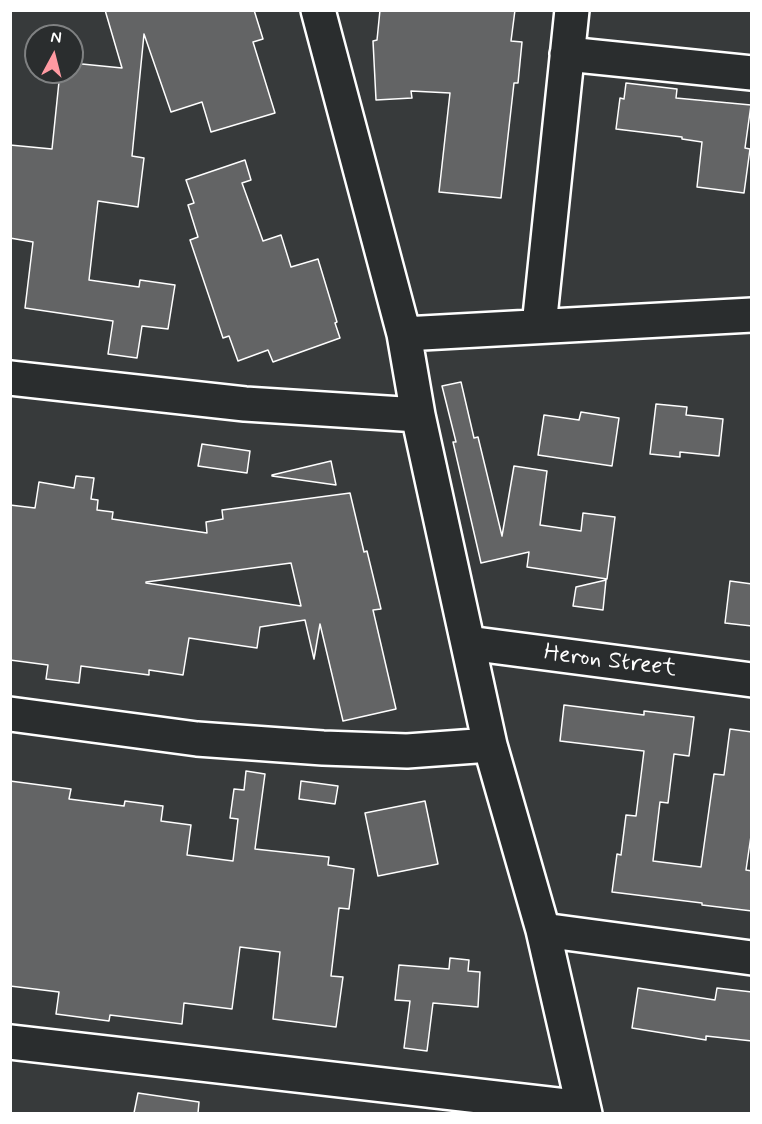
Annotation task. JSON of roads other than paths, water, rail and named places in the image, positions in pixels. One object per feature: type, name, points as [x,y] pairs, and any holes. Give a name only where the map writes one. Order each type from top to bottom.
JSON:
[{"type":"street","points":[[10,1042],[584,1111],[543,930],[490,745],[418,415],[404,334],[318,10]]},
{"type":"street","points":[[539,326],[572,10]]},
{"type":"street","points":[[567,54],[752,72]]},
{"type":"street","points":[[404,334],[752,315]]},
{"type":"street","points":[[10,378],[245,404],[418,415]]},
{"type":"street","name":"Heron Street","points":[[468,643],[752,680]]},
{"type":"street","points":[[10,714],[197,740],[407,751],[490,745]]},
{"type":"street","points":[[543,930],[752,958]]}]
